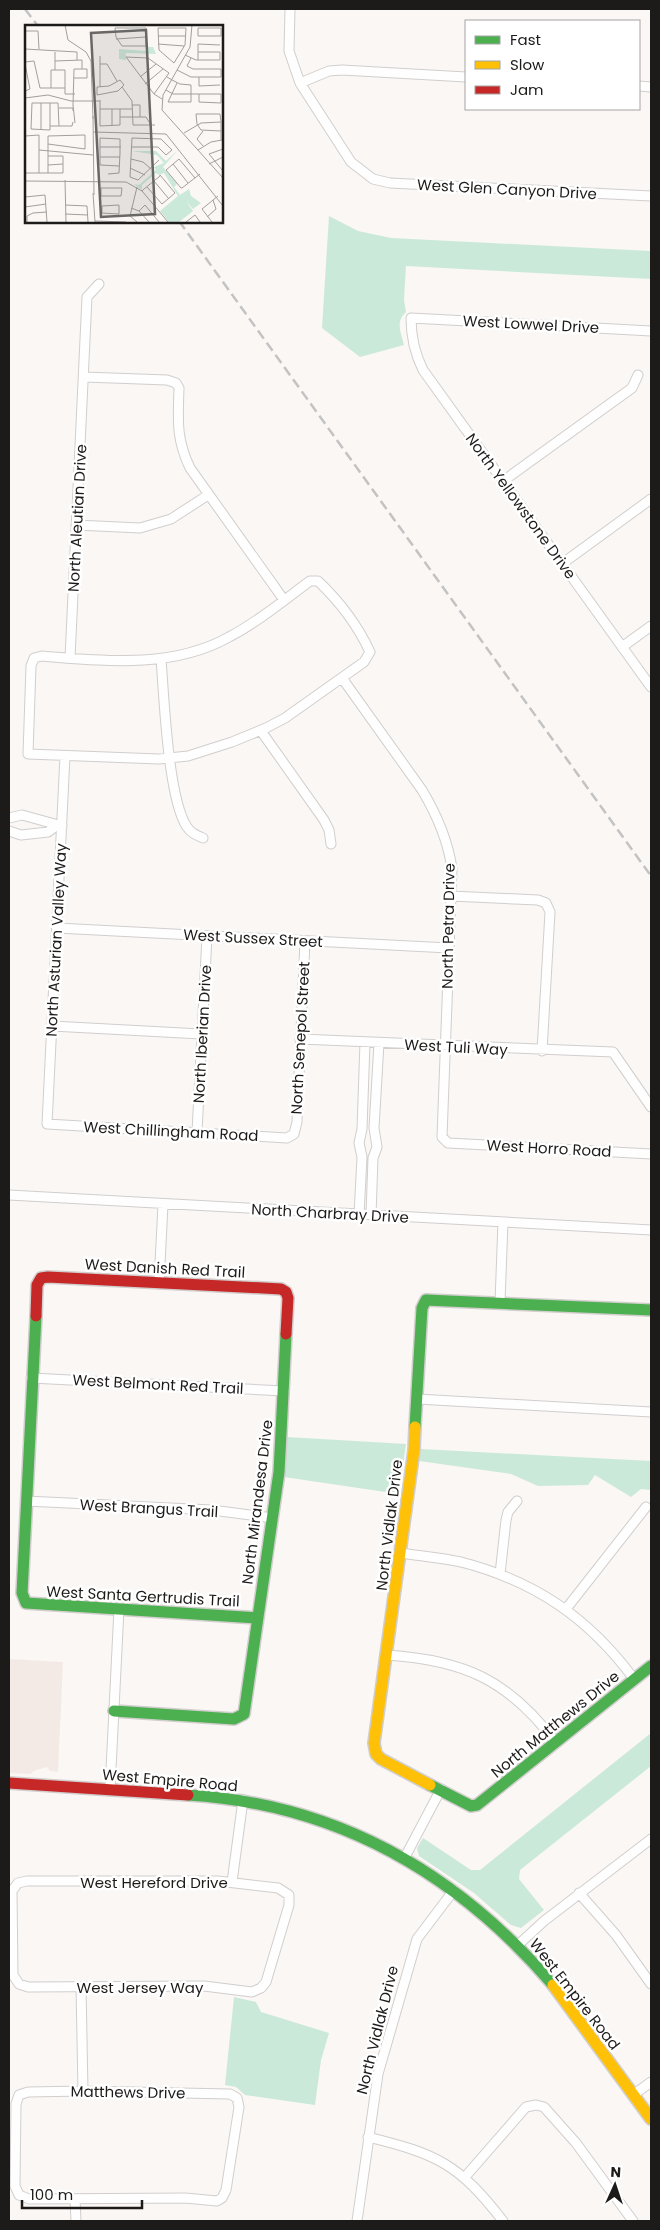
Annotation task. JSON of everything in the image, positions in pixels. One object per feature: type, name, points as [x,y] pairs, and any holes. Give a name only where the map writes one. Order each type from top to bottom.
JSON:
[{"type":"street","points":[[290,9],[289,51],[300,83],[329,71],[342,70],[465,77]]},
{"type":"street","name":"West Glen Canyon Drive","points":[[300,83],[351,162],[373,179],[390,183],[651,196]]},
{"type":"street","name":"North Aleutian Drive","points":[[70,658],[87,297],[99,284]]},
{"type":"street","name":"West Lowwel Drive","points":[[411,318],[651,331]]},
{"type":"street","name":"North Yellowstone Drive","points":[[411,318],[411,338],[415,355],[423,370],[651,687]]},
{"type":"street","points":[[503,480],[632,388],[638,374]]},
{"type":"street","points":[[84,377],[166,380],[176,383],[179,388],[178,426],[181,449],[190,468],[284,600]]},
{"type":"street","points":[[76,525],[140,528],[171,519],[208,495]]},
{"type":"street","points":[[563,563],[651,499]]},
{"type":"street","points":[[310,581],[318,581],[343,609],[370,652],[364,662],[285,718],[261,731],[218,747],[171,758],[28,754],[31,666],[34,658],[42,656],[136,661],[161,659],[208,647],[228,638],[284,600],[310,581]]},
{"type":"street","points":[[622,647],[651,626]]},
{"type":"street","points":[[161,659],[178,806],[187,826],[194,834],[203,838]]},
{"type":"street","name":"North Petra Drive","points":[[342,678],[432,806],[449,849],[452,869],[442,1131],[442,1137],[448,1143]]},
{"type":"street","points":[[261,731],[324,820],[329,830],[331,844]]},
{"type":"street","name":"North Asturian Valley Way","points":[[47,1124],[57,928],[59,826],[65,756]]},
{"type":"street","points":[[9,818],[22,815],[59,826]]},
{"type":"street","points":[[28,833],[31,824],[30,818]]},
{"type":"street","points":[[9,831],[21,835],[48,832],[59,826]]},
{"type":"street","points":[[451,896],[538,900],[546,903],[550,912],[542,1051]]},
{"type":"street","name":"West Sussex Street","points":[[57,928],[449,948]]},
{"type":"street","name":"North Iberian Drive","points":[[197,1132],[207,936]]},
{"type":"street","name":"North Senepol Street","points":[[294,1134],[297,1122],[305,941]]},
{"type":"street","points":[[52,1026],[201,1034]]},
{"type":"street","name":"West Tuli Way","points":[[300,1039],[542,1051],[613,1052],[651,1107]]},
{"type":"street","points":[[359,1215],[362,1157],[359,1143],[362,1129],[365,1042]]},
{"type":"street","points":[[371,1215],[379,1043]]},
{"type":"street","name":"West Chillingham Road","points":[[47,1124],[286,1138],[294,1134]]},
{"type":"street","points":[[360,1136],[367,1132],[376,1135]]},
{"type":"street","name":"West Horro Road","points":[[448,1143],[651,1154]]},
{"type":"street","name":"North Charbray Drive","points":[[9,1195],[163,1205],[651,1230]]},
{"type":"street","points":[[159,1283],[163,1205]]},
{"type":"street","points":[[504,1222],[500,1302],[651,1310]]},
{"type":"street","name":"West Danish Red Trail","points":[[31,1378],[36,1285],[42,1278],[48,1276],[281,1290],[286,1292]]},
{"type":"street","name":"North Mirandesa Drive","points":[[114,1711],[234,1719],[244,1714],[280,1464],[286,1292]]},
{"type":"street","name":"North Vidlak Drive","points":[[441,1788],[381,1759],[376,1754],[374,1743],[414,1450],[422,1308],[426,1300],[500,1302]]},
{"type":"street","points":[[26,1501],[31,1378]]},
{"type":"street","name":"West Belmont Red Trail","points":[[31,1378],[284,1391]]},
{"type":"street","points":[[417,1399],[651,1412]]},
{"type":"street","name":"West Brangus Trail","points":[[26,1501],[212,1510],[273,1518]]},
{"type":"street","name":"West Santa Gertrudis Trail","points":[[26,1501],[22,1593],[26,1603],[34,1605],[220,1614],[258,1618]]},
{"type":"street","points":[[500,1574],[506,1520],[508,1512],[517,1501]]},
{"type":"street","points":[[566,1609],[646,1507]]},
{"type":"street","points":[[401,1553],[459,1562],[500,1574],[542,1593],[566,1609],[598,1636],[617,1656],[634,1679]]},
{"type":"street","points":[[110,1789],[119,1609]]},
{"type":"street","points":[[387,1655],[432,1660],[460,1667],[484,1677],[523,1704],[539,1720],[556,1743]]},
{"type":"street","name":"North Matthews Drive","points":[[441,1788],[471,1806],[477,1805],[651,1666]]},
{"type":"street","name":"West Empire Road","points":[[9,1783],[211,1796],[242,1800],[330,1824],[371,1839],[405,1857],[454,1890],[518,1945],[557,1990],[651,2119]]},
{"type":"street","points":[[405,1857],[441,1788]]},
{"type":"street","points":[[232,1882],[242,1800]]},
{"type":"street","points":[[518,1945],[544,1921],[651,1839]]},
{"type":"street","name":"West Hereford Drive","points":[[19,1984],[13,1975],[12,1891],[18,1883],[232,1882],[278,1888],[288,1895],[289,1905],[266,1982],[261,1988]]},
{"type":"street","name":"North Vidlak Drive","points":[[357,2221],[378,2074],[416,1939],[454,1890]]},
{"type":"street","points":[[580,1893],[616,1935],[651,1984]]},
{"type":"street","name":"West Jersey Way","points":[[19,1984],[28,1988],[204,1986],[252,1992],[261,1988]]},
{"type":"street","points":[[81,1987],[83,2091]]},
{"type":"street","points":[[633,2095],[651,2082]]},
{"type":"street","name":"Matthews Drive","points":[[83,2091],[230,2094],[237,2098],[238,2107],[226,2190],[222,2198],[217,2201],[185,2198],[29,2200],[19,2195],[15,2186],[16,2104],[19,2095],[28,2092],[83,2091]]},
{"type":"street","points":[[465,2177],[526,2107],[536,2105],[544,2108],[576,2143],[633,2221]]},
{"type":"street","points":[[368,2137],[412,2148],[433,2156],[465,2177],[503,2221]]},
{"type":"street","points":[[75,2199],[76,2221]]},
{"type":"shaded area","points":[[9,1659],[63,1662],[58,1772],[50,1771],[47,1767],[30,1774],[9,1773]]},
{"type":"green space","points":[[329,216],[358,231],[391,238],[650,251],[651,237],[651,279],[406,266],[404,300],[406,312],[400,324],[404,345],[360,357],[322,328]]},
{"type":"green space","points":[[287,1437],[406,1444],[399,1494],[284,1477]]},
{"type":"green space","points":[[421,1449],[651,1461],[651,1490],[641,1489],[631,1497],[595,1475],[588,1485],[538,1486],[511,1474],[419,1461]]},
{"type":"green space","points":[[651,1733],[651,1766],[520,1870],[519,1879],[544,1910],[521,1928],[511,1925],[474,1893],[419,1856],[417,1848],[423,1838],[471,1870],[480,1870]]},
{"type":"green space","points":[[234,1997],[256,2002],[261,2012],[329,2033],[321,2060],[315,2105],[245,2095],[236,2087],[225,2085]]},
{"type":"railway","points":[[25,9],[37,25]]},
{"type":"railway","points":[[180,222],[651,876]]},
{"type":"traffic: fast","points":[[415,1427],[422,1308],[426,1300],[651,1310]]},
{"type":"traffic: fast","points":[[36,1316],[22,1593],[26,1603],[258,1618]]},
{"type":"traffic: fast","points":[[114,1711],[234,1719],[244,1714],[279,1472],[286,1334]]},
{"type":"traffic: fast","points":[[430,1785],[471,1806],[477,1805],[651,1666]]},
{"type":"traffic: fast","points":[[188,1795],[243,1801],[294,1813],[344,1830],[390,1851],[435,1878],[476,1909],[516,1945],[553,1985]]},
{"type":"traffic: slow","points":[[415,1427],[414,1450],[374,1743],[376,1754],[381,1759],[430,1785]]},
{"type":"traffic: slow","points":[[553,1985],[651,2119]]},
{"type":"traffic: jam","points":[[36,1316],[37,1285],[41,1278],[48,1277],[281,1289],[286,1292],[288,1298],[286,1334]]},
{"type":"traffic: jam","points":[[9,1783],[188,1795]]}]
